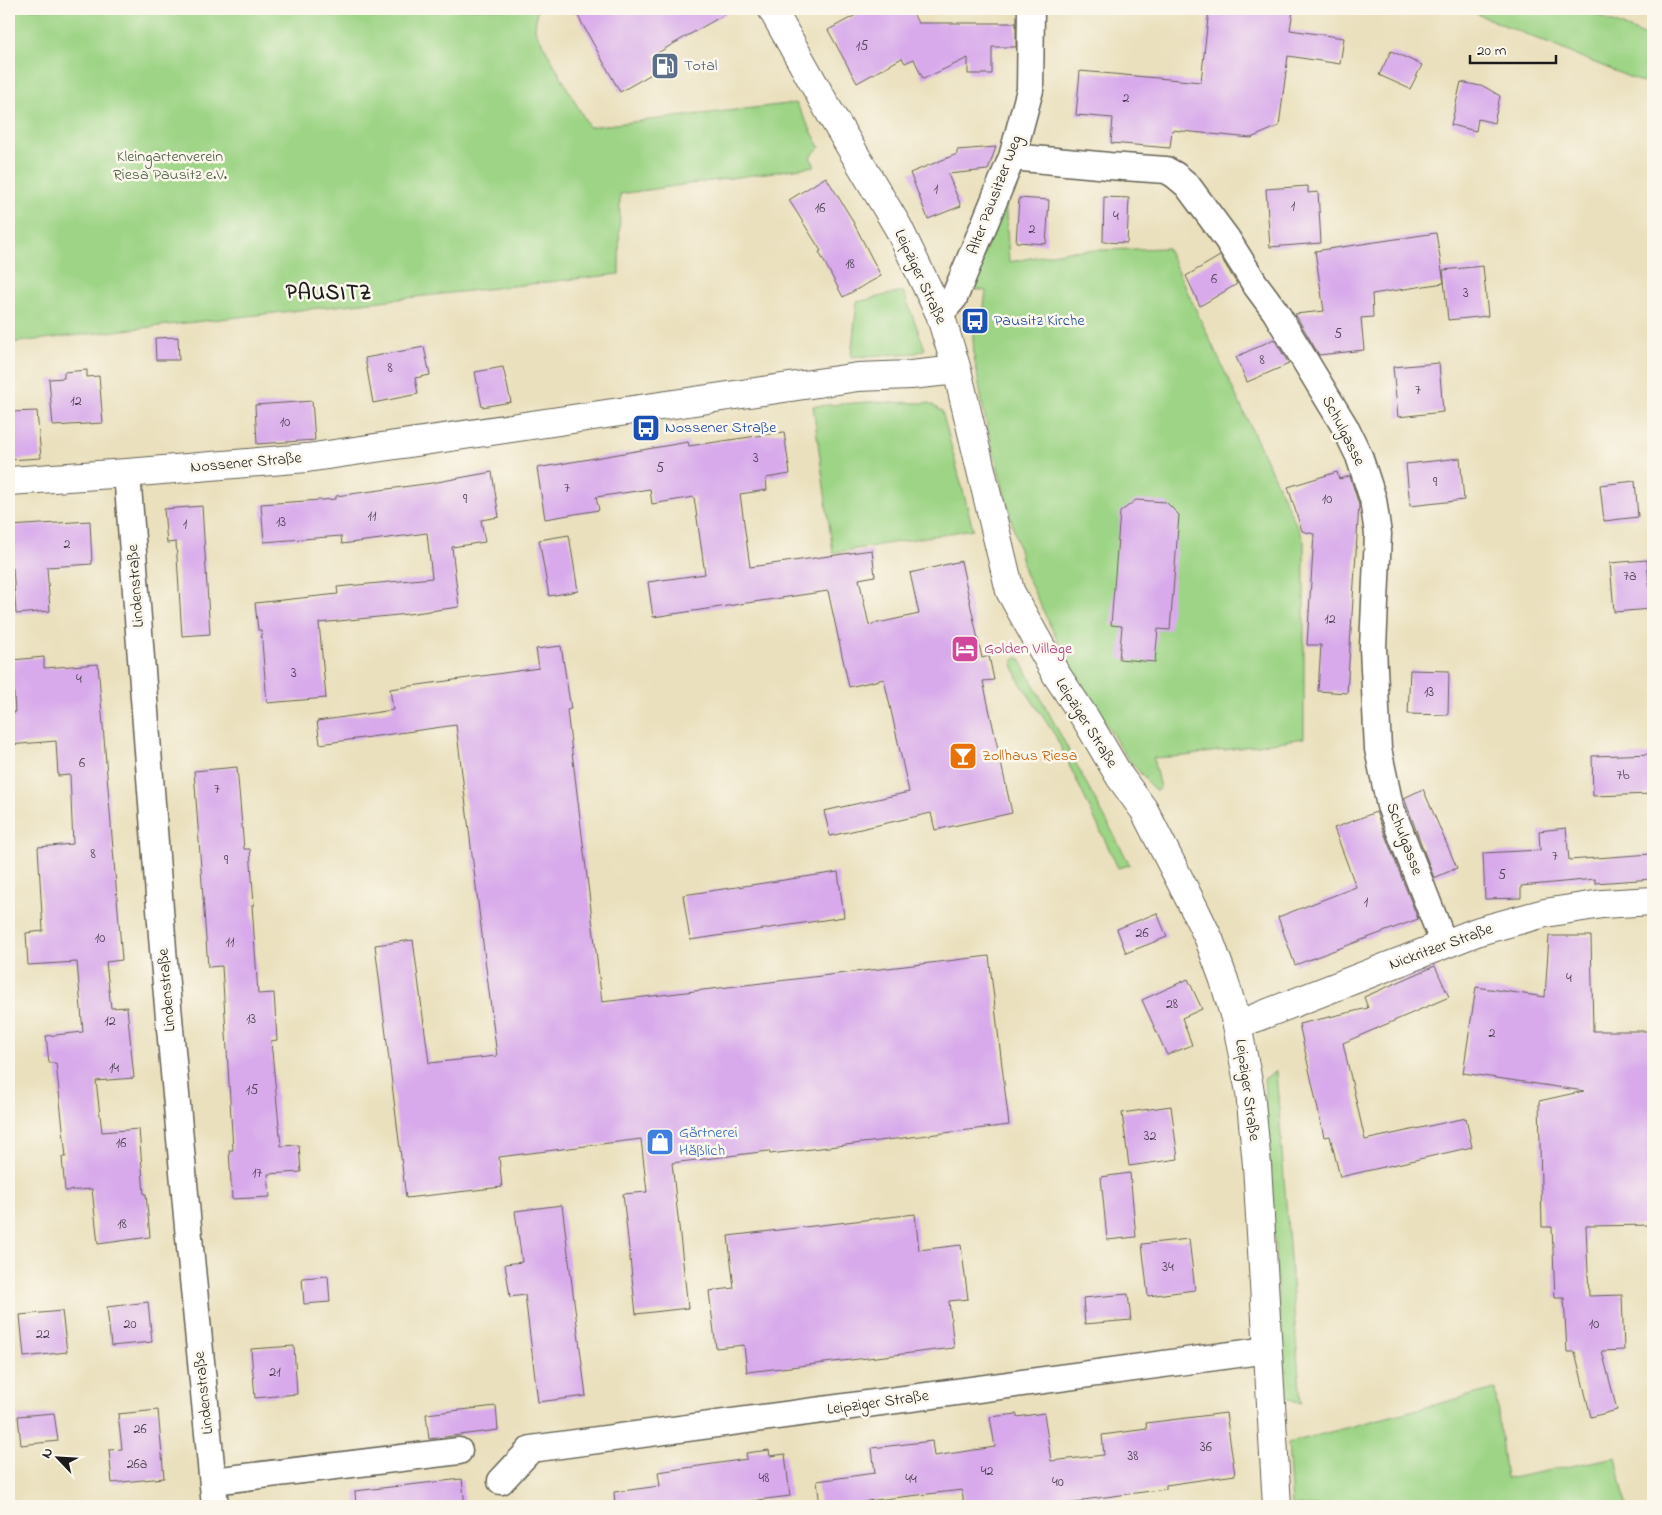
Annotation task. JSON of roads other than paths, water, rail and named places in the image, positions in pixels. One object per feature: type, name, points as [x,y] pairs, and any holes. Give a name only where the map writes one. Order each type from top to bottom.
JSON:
[{"type":"street","name":"Leipziger Straße","points":[[772,9],[828,110],[898,227],[940,314],[957,370],[1010,590],[1056,674],[1087,720],[1120,777],[1144,810],[1209,939],[1224,980],[1237,1025],[1250,1092],[1257,1165],[1277,1506]]},
{"type":"street","name":"Alter Pausitzer Weg","points":[[940,314],[954,298],[1012,156],[1030,90],[1031,9]]},
{"type":"street","name":"Schulgasse","points":[[1012,156],[1166,170],[1175,175],[1187,185],[1227,239],[1279,318],[1345,427],[1359,456],[1373,499],[1378,534],[1374,648],[1378,749],[1390,806],[1444,944]]},
{"type":"street","name":"Nossener Straße","points":[[9,481],[307,458],[848,378],[911,375],[957,370]]},
{"type":"street","name":"Lindenstraße","points":[[127,473],[164,962],[214,1494]]},
{"type":"street","name":"Nickritzer Straße","points":[[1237,1025],[1479,931],[1545,914],[1602,904],[1653,901]]},
{"type":"street","name":"Leipziger Straße","points":[[501,1481],[531,1449],[1268,1350]]},
{"type":"street","points":[[214,1494],[459,1451]]},
{"type":"place","name":"Total","points":[[665,66]]},
{"type":"place","name":"Pausitz Kirche","points":[[975,321]]},
{"type":"place","name":"Nossener Straße","points":[[646,428]]},
{"type":"place","name":"Golden Village","points":[[965,649]]},
{"type":"place","name":"Zollhaus Riesa","points":[[963,756]]},
{"type":"place","name":"Gärtnerei Häßlich","points":[[660,1142]]},
{"type":"district","name":"PAUSITZ","points":[[329,294]]},
{"type":"park label","name":"Kleingartenverein Riesa Pausitz e.V.","points":[[170,166]]}]
